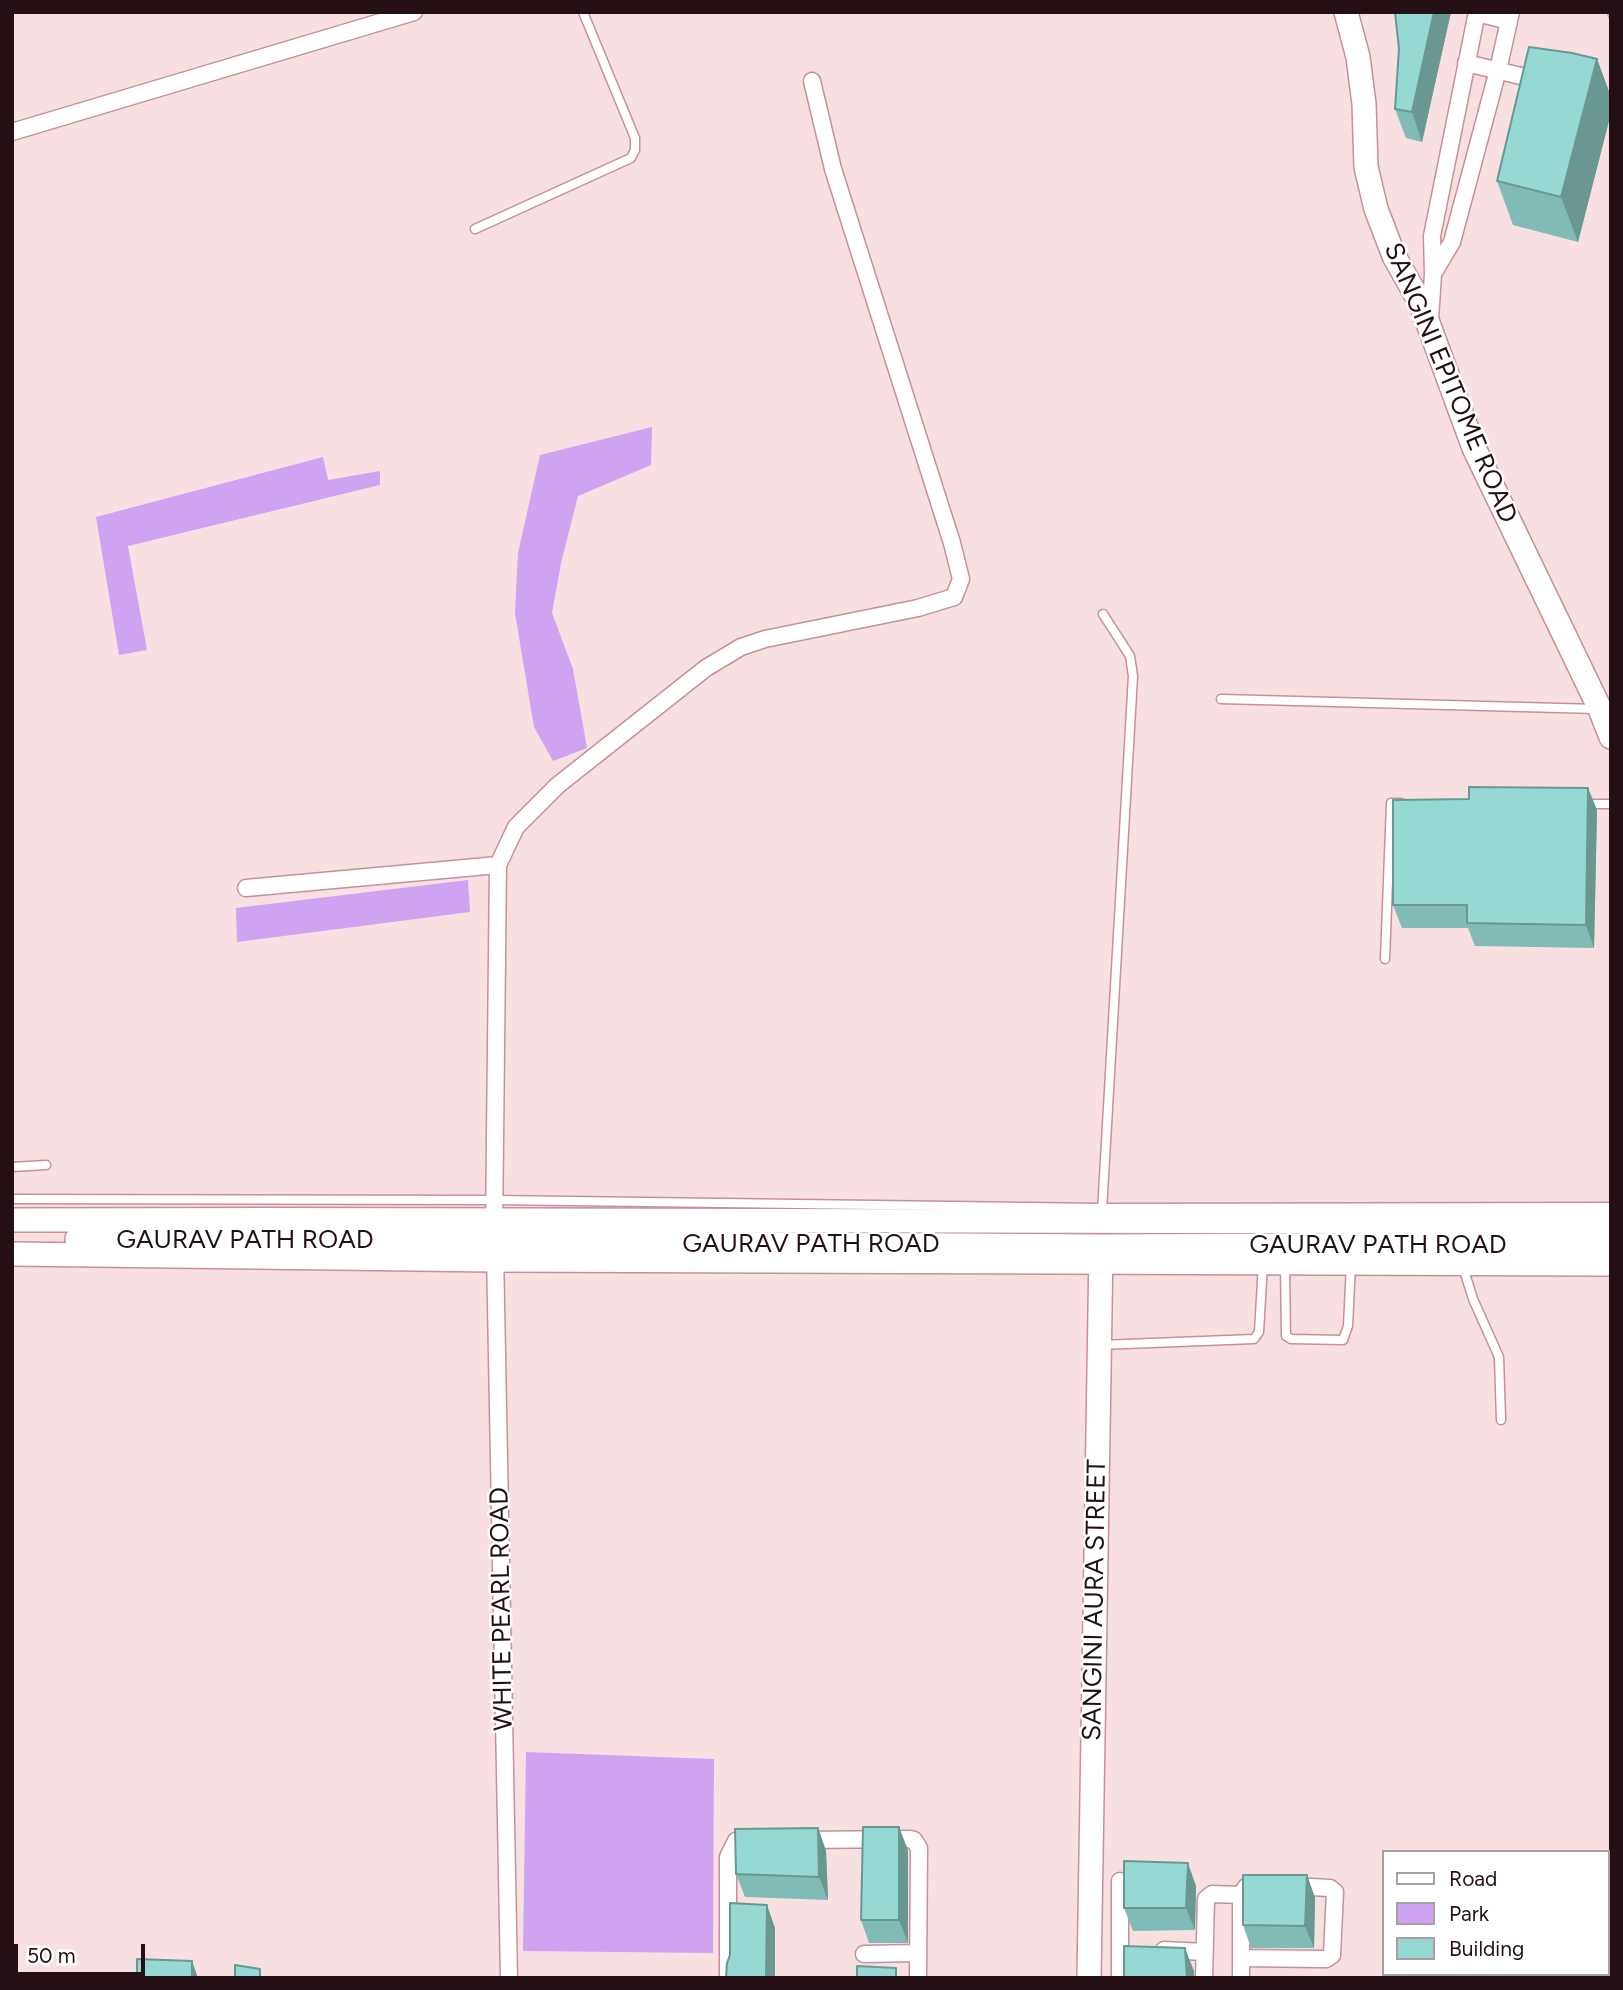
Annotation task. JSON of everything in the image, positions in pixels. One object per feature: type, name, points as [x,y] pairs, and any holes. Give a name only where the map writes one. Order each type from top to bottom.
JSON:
[{"type":"main road","name":"SANGINI EPITOME ROAD","points":[[1346,12],[1358,57],[1364,104],[1366,167],[1376,209],[1394,256],[1411,283],[1430,328],[1474,448],[1611,737]]},
{"type":"main road","name":"GAURAV PATH ROAD","points":[[12,1220],[493,1209],[1102,1235],[1611,1244]]},
{"type":"main road","name":"GAURAV PATH ROAD","points":[[12,1238],[495,1251],[1611,1222]]},
{"type":"main road","points":[[1102,1235],[1274,1264],[1611,1264]]},
{"type":"main road","name":"SANGINI AURA STREET","points":[[1089,1978],[1102,1235]]},
{"type":"main road","points":[[12,1254],[495,1251]]},
{"type":"street","points":[[12,132],[414,12]]},
{"type":"street","points":[[1430,328],[1432,236],[1477,13],[1510,17],[1452,242],[1433,274]]},
{"type":"street","points":[[1466,63],[1562,85]]},
{"type":"street","points":[[495,1251],[493,1209],[498,865],[516,827],[558,785],[706,668],[740,647],[765,639],[918,608],[954,597],[961,579],[952,543],[833,169],[812,81]]},
{"type":"street","points":[[246,888],[498,865]]},
{"type":"street","name":"WHITE PEARL ROAD","points":[[495,1251],[509,1978]]},
{"type":"street","points":[[728,1978],[730,1850],[736,1841],[774,1840],[914,1840],[919,1848],[918,1978]]},
{"type":"street","points":[[1120,1881],[1132,1949],[1120,1978]]},
{"type":"street","points":[[1241,1958],[1330,1957],[1336,1896],[1330,1888],[1250,1885],[1243,1889],[1241,1895],[1241,1958],[1241,1978]]},
{"type":"street","points":[[1204,1978],[1205,1905],[1209,1895],[1241,1895]]},
{"type":"street","points":[[1132,1949],[1204,1951]]},
{"type":"street","points":[[864,1954],[918,1953]]},
{"type":"lane","points":[[475,229],[631,158],[635,150],[635,138],[583,12]]},
{"type":"lane","points":[[1103,614],[1130,656],[1133,676],[1102,1235],[1611,1207]]},
{"type":"lane","points":[[1221,699],[1600,709]]},
{"type":"lane","points":[[1385,959],[1391,803],[1405,803]]},
{"type":"lane","points":[[1570,804],[1611,804]]},
{"type":"lane","points":[[12,1167],[46,1165]]},
{"type":"lane","points":[[12,1199],[493,1209]]},
{"type":"lane","points":[[1274,1264],[1286,1336],[1291,1339],[1343,1340],[1348,1326],[1350,1264]]},
{"type":"lane","points":[[1100,1345],[1254,1339],[1259,1332],[1274,1264]]},
{"type":"lane","points":[[1462,1264],[1473,1299],[1499,1357],[1502,1420]]},
{"type":"green space","points":[[652,427],[651,465],[578,496],[552,613],[573,669],[587,748],[553,761],[534,727],[515,613],[518,553],[540,455]]},
{"type":"green space","points":[[323,457],[328,480],[380,471],[380,485],[128,546],[147,650],[119,655],[96,517]]},
{"type":"green space","points":[[468,880],[470,912],[237,942],[236,908]]},
{"type":"green space","points":[[526,1752],[714,1759],[713,1953],[523,1951]]},
{"type":"building","points":[[1395,12],[1434,12],[1412,112],[1395,109],[1399,49]]},
{"type":"building","points":[[1529,47],[1597,59],[1561,197],[1497,181]]},
{"type":"building","points":[[1469,787],[1588,788],[1586,925],[1467,923],[1467,905],[1393,905],[1393,800],[1469,799]]},
{"type":"building","points":[[863,1827],[899,1827],[899,1920],[861,1920]]},
{"type":"building","points":[[818,1828],[819,1877],[736,1874],[735,1829]]},
{"type":"building","points":[[1124,1861],[1188,1863],[1186,1908],[1124,1908]]},
{"type":"building","points":[[1243,1875],[1307,1875],[1305,1926],[1243,1925]]},
{"type":"building","points":[[730,1903],[767,1905],[766,1978],[726,1978],[730,1955]]},
{"type":"building","points":[[1124,1946],[1185,1948],[1187,1978],[1124,1978]]},
{"type":"building","points":[[137,1959],[192,1961],[192,1978],[137,1978]]},
{"type":"building","points":[[235,1965],[260,1969],[260,1978],[235,1978]]},
{"type":"building","points":[[857,1966],[896,1968],[896,1978],[857,1978]]}]
